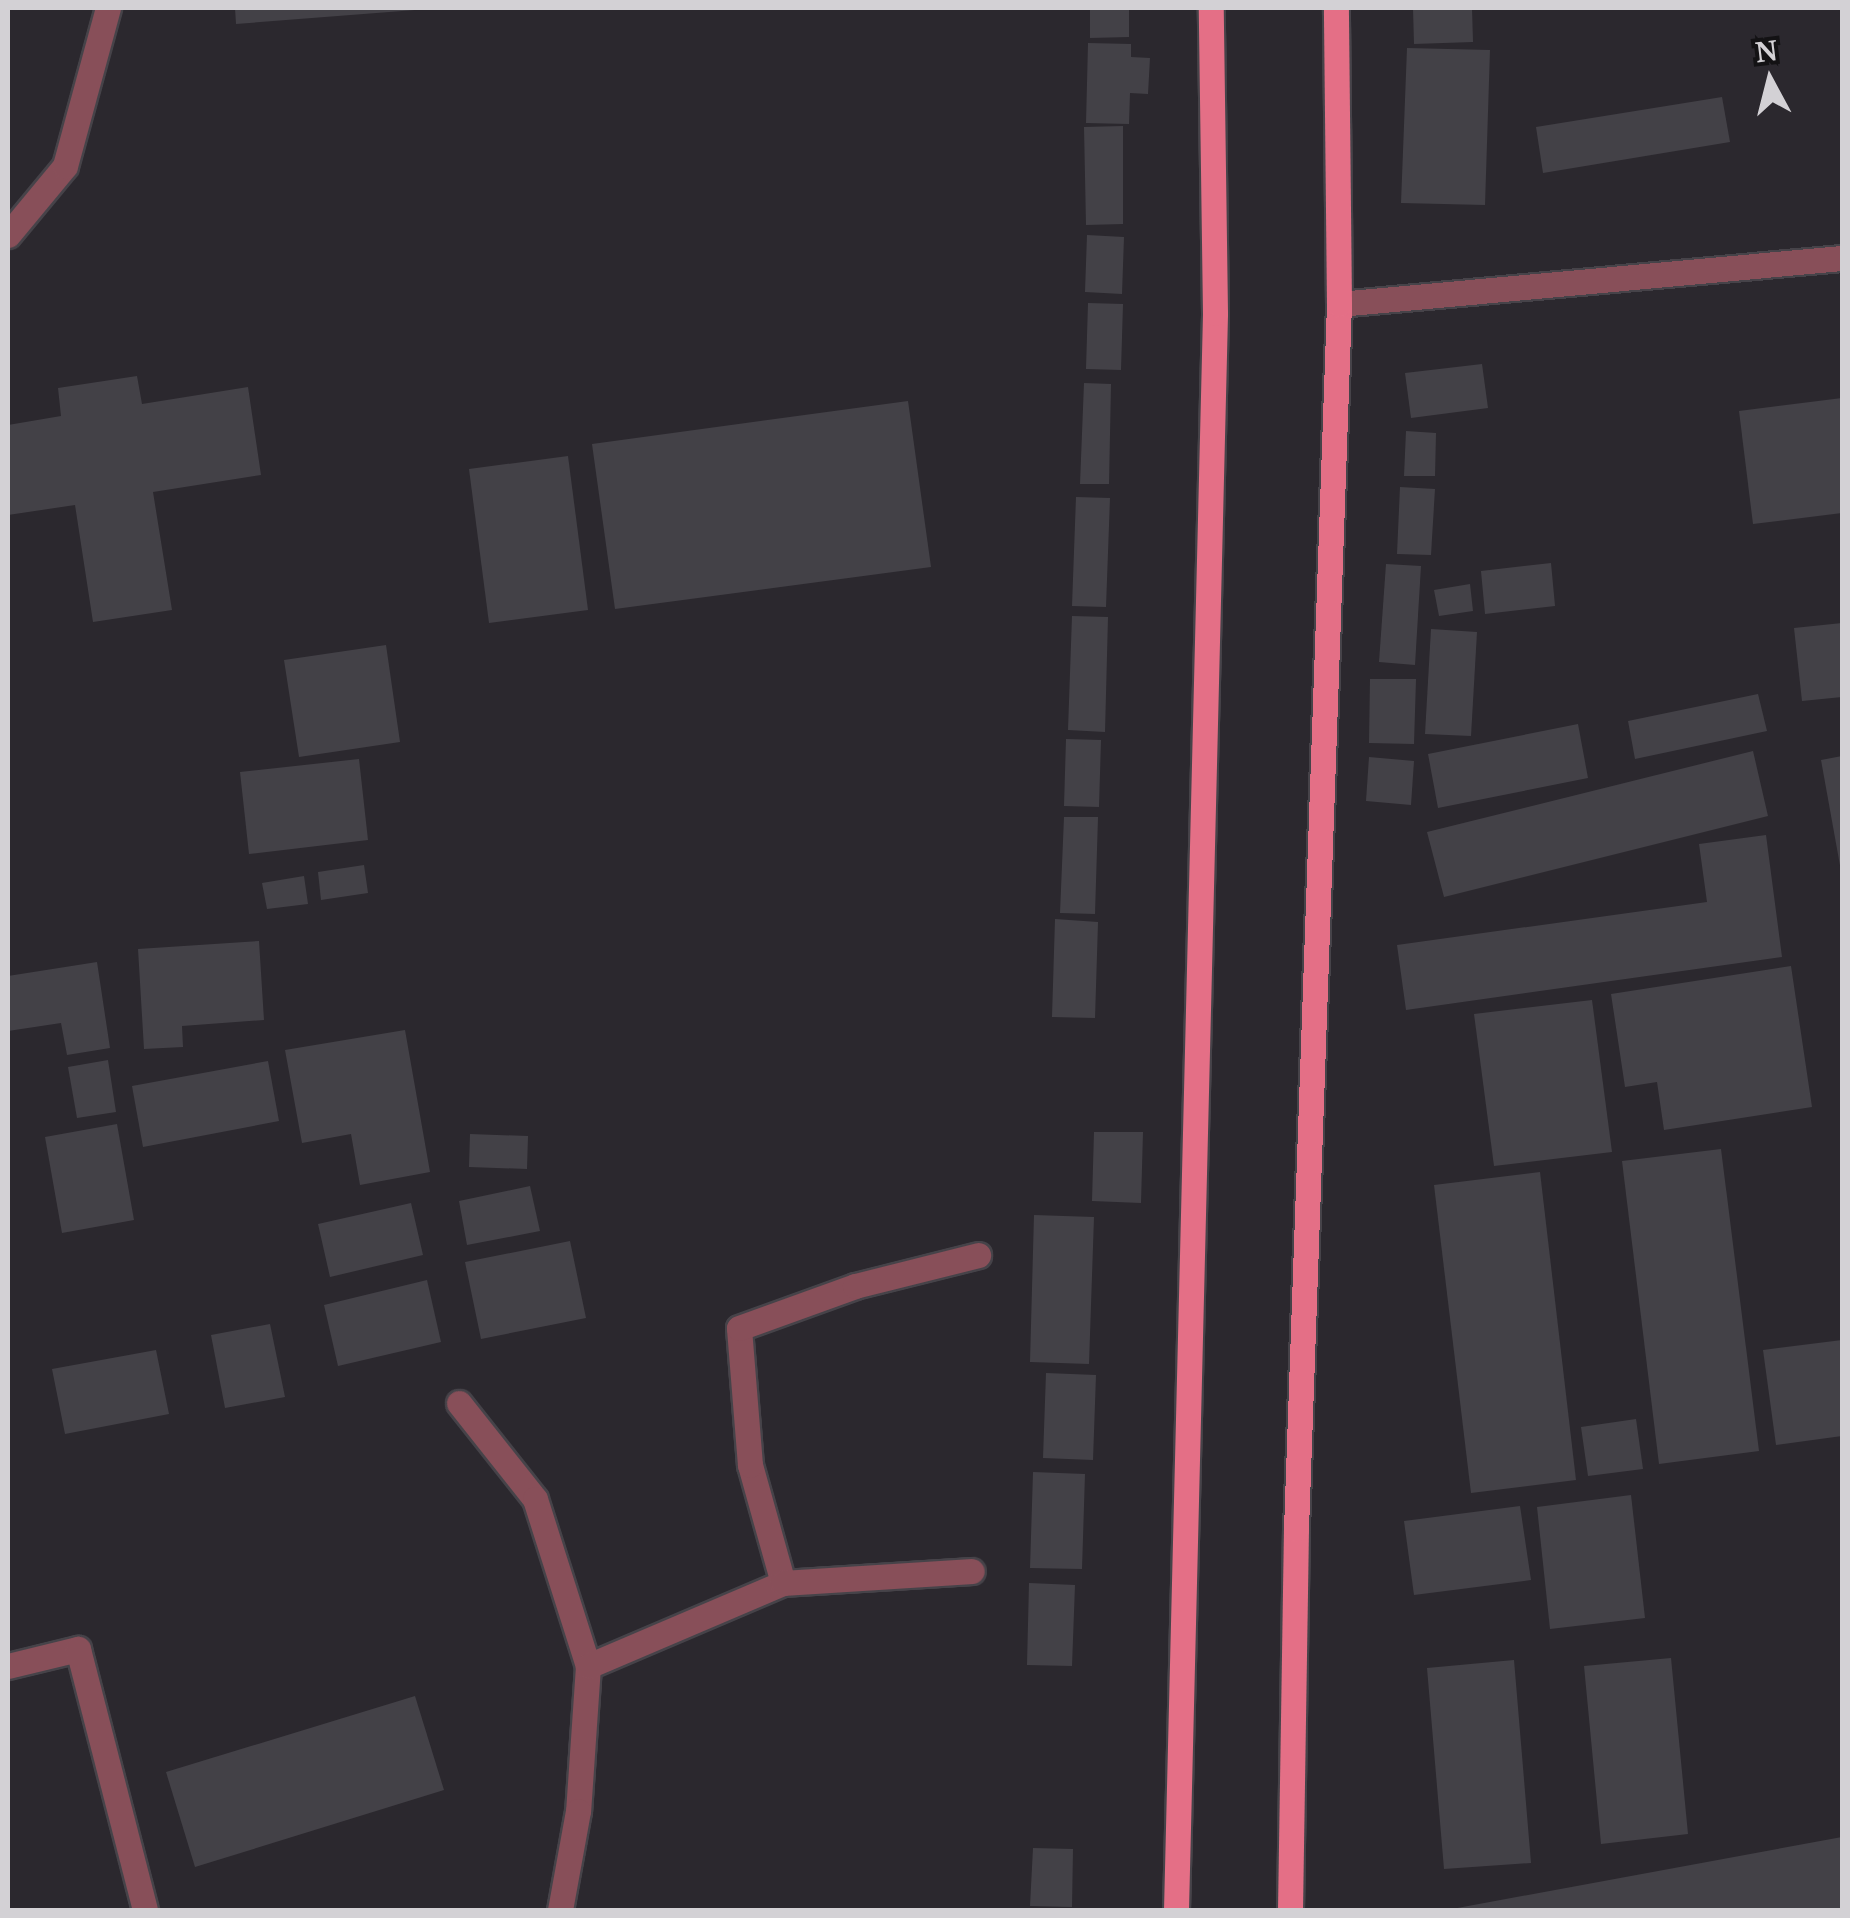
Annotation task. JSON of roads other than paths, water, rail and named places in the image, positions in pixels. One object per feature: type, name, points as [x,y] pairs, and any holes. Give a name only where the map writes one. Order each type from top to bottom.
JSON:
[{"type":"main road","points":[[1176,1910],[1215,313],[1211,8]]},
{"type":"main road","points":[[1290,1910],[1296,1529],[1339,304],[1336,8]]},
{"type":"street","points":[[8,235],[65,166],[108,8]]},
{"type":"street","points":[[1339,304],[1842,258]]},
{"type":"street","points":[[783,1583],[750,1465],[740,1328],[855,1286],[978,1255]]},
{"type":"street","points":[[458,1403],[535,1499],[588,1666],[578,1811],[560,1910]]},
{"type":"street","points":[[588,1666],[783,1583],[972,1571]]},
{"type":"street","points":[[8,1666],[78,1649],[145,1910]]}]
